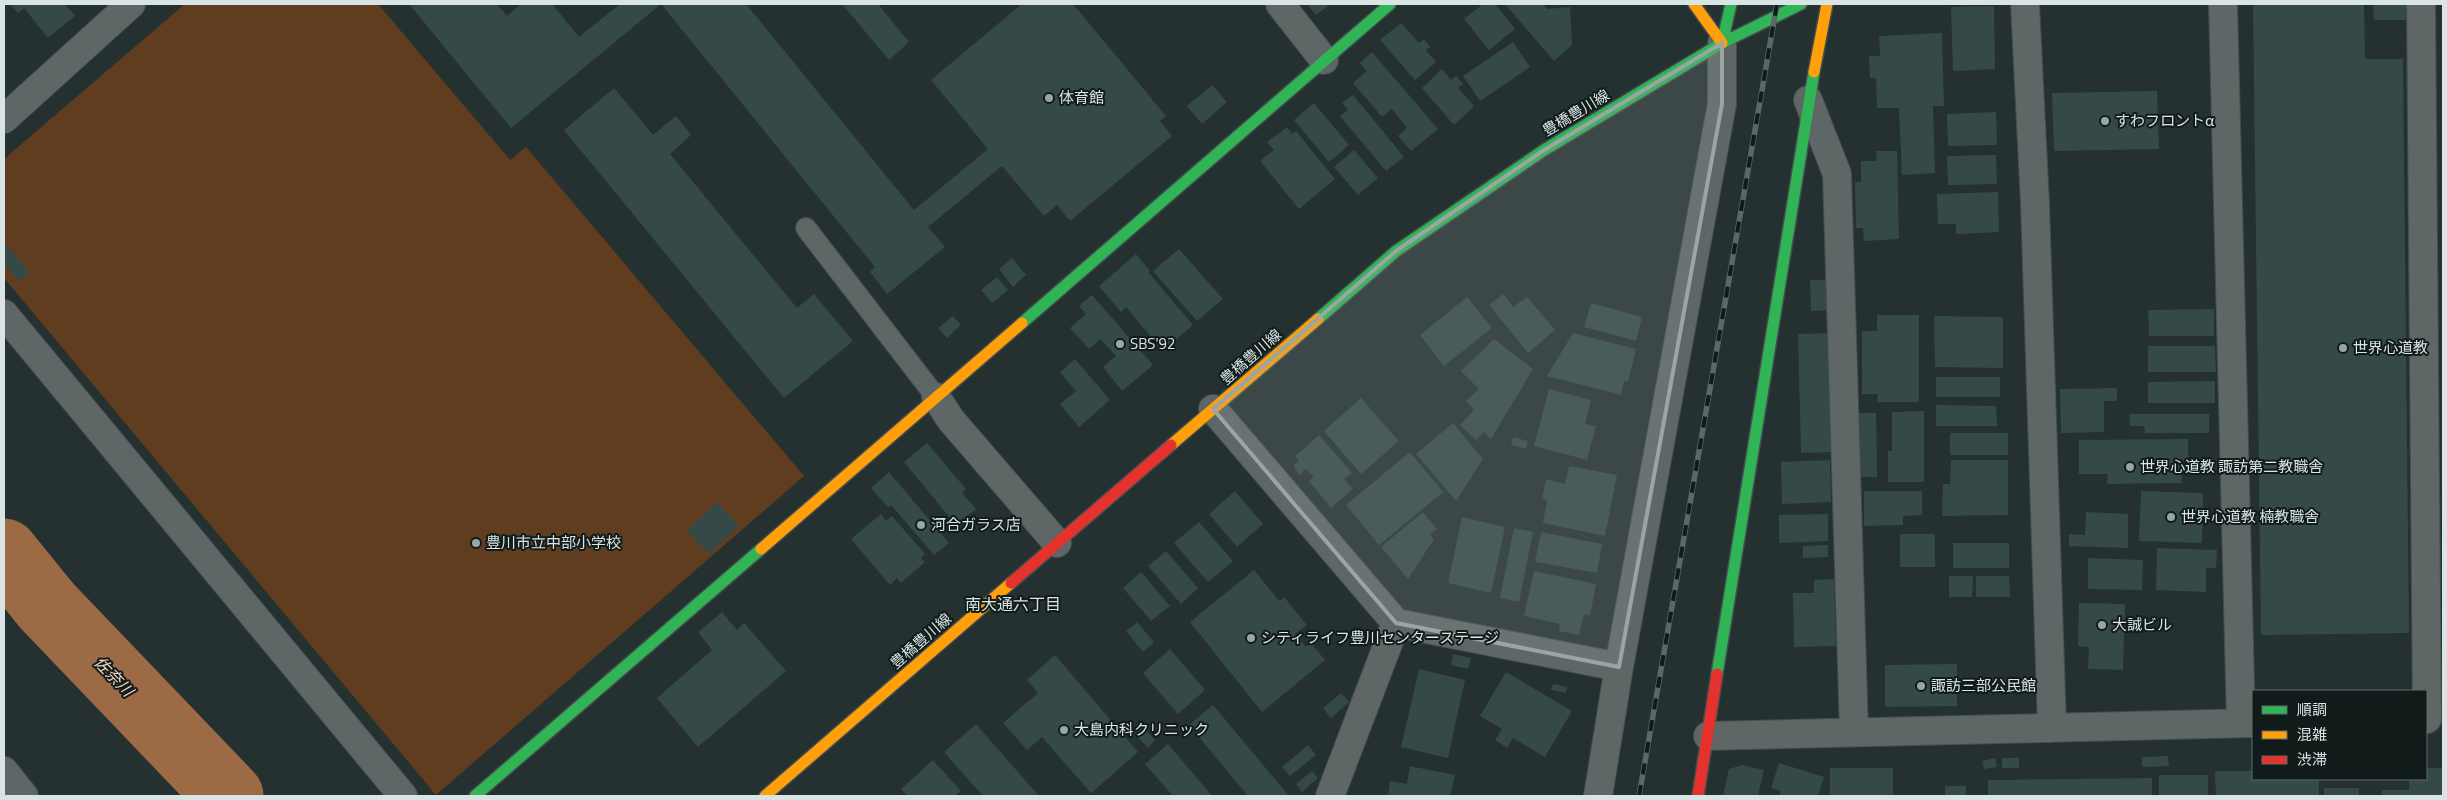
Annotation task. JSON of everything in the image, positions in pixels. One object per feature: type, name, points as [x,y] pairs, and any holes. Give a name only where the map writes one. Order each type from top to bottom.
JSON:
[{"type":"street","points":[[4,119],[131,4]]},
{"type":"street","points":[[1280,4],[1324,60]]},
{"type":"street","points":[[475,796],[1390,4]]},
{"type":"street","points":[[1694,4],[1722,43]]},
{"type":"street","points":[[1598,796],[1722,104],[1722,43],[1731,4]]},
{"type":"street","name":"豊橋豊川線","points":[[777,792],[1057,543],[1396,251],[1544,150],[1722,43],[1801,4]]},
{"type":"street","points":[[1698,796],[1808,100],[1828,4]]},
{"type":"street","points":[[2025,4],[2035,213],[2052,728]]},
{"type":"street","points":[[1708,736],[2247,723],[2223,4]]},
{"type":"street","points":[[2421,4],[2432,719]]},
{"type":"street","points":[[1808,100],[1837,174],[1854,732]]},
{"type":"street","points":[[4,314],[403,796]]},
{"type":"street","points":[[936,397],[950,420],[1057,543]]},
{"type":"street","points":[[1213,409],[1396,623],[1620,667]]},
{"type":"street","points":[[1330,796],[1396,623]]},
{"type":"street","points":[[4,771],[24,796]]},
{"type":"lane","points":[[806,228],[936,397]]},
{"type":"highlighted area","points":[[1722,43],[1722,104],[1619,667],[1396,623],[1213,409],[1396,251],[1544,150]]},
{"type":"shaded area","name":"豊川市立中部小学校","points":[[185,4],[378,4],[510,160],[526,147],[804,476],[436,795],[4,278],[4,159]]},
{"type":"building","points":[[10,4],[65,4],[75,16],[48,38],[24,8],[18,13]]},
{"type":"building","points":[[409,4],[497,4],[507,16],[521,4],[552,4],[579,37],[620,4],[661,4],[511,128]]},
{"type":"building","points":[[661,4],[746,4],[914,210],[988,149],[931,80],[1022,4],[1073,4],[1166,116],[1160,121],[1172,136],[1070,221],[1057,205],[1044,216],[1002,166],[928,227],[945,247],[887,294],[870,272],[875,267]]},
{"type":"building","points":[[842,4],[878,4],[909,42],[889,60]]},
{"type":"building","points":[[1307,4],[1331,4],[1316,15]]},
{"type":"building","points":[[1483,4],[1495,4],[1515,29],[1489,50],[1464,19]]},
{"type":"building","points":[[1505,4],[1542,4],[1547,9],[1570,7],[1572,45],[1554,61]]},
{"type":"building","points":[[2253,4],[2364,4],[2365,59],[2403,59],[2409,633],[2261,635]]},
{"type":"building","points":[[2373,4],[2406,4],[2407,20],[2374,20]]},
{"type":"building","points":[[1994,6],[1995,69],[1953,71],[1951,7]]},
{"type":"building","points":[[1401,23],[1419,43],[1424,39],[1430,47],[1426,50],[1436,62],[1415,80],[1380,40]]},
{"type":"building","points":[[1942,33],[1944,106],[1933,106],[1935,173],[1902,175],[1899,108],[1877,108],[1876,78],[1870,78],[1869,56],[1880,56],[1879,36]]},
{"type":"building","points":[[1513,42],[1530,67],[1480,101],[1463,76]]},
{"type":"building","points":[[1372,52],[1438,129],[1411,151],[1398,136],[1407,128],[1392,109],[1382,117],[1353,83],[1367,71],[1360,63]]},
{"type":"building","points":[[1442,69],[1451,80],[1456,76],[1463,84],[1458,88],[1474,106],[1454,125],[1422,88]]},
{"type":"building","points":[[1212,85],[1227,102],[1202,124],[1187,106]]},
{"type":"building","points":[[614,88],[653,135],[676,116],[691,135],[670,154],[797,308],[814,294],[853,341],[784,398],[564,130]]},
{"type":"building","name":"すわフロントα","points":[[2157,91],[2159,149],[2054,151],[2052,93]]},
{"type":"building","points":[[1353,95],[1404,157],[1386,171],[1340,116],[1348,110],[1342,103]]},
{"type":"building","points":[[1314,103],[1349,145],[1329,162],[1294,120]]},
{"type":"building","points":[[1996,112],[1997,145],[1948,146],[1947,114]]},
{"type":"building","points":[[1287,127],[1292,134],[1296,131],[1335,179],[1299,209],[1260,161],[1274,150],[1267,142]]},
{"type":"building","points":[[1354,150],[1378,178],[1358,195],[1334,167]]},
{"type":"building","points":[[1876,151],[1897,151],[1899,239],[1864,241],[1863,228],[1856,228],[1855,182],[1861,182],[1861,161],[1877,161]]},
{"type":"building","points":[[1996,155],[1997,184],[1948,185],[1947,156]]},
{"type":"building","points":[[1998,192],[1999,232],[1956,234],[1956,224],[1938,224],[1937,194]]},
{"type":"building","points":[[6,244],[30,273],[19,281],[4,263],[4,246]]},
{"type":"building","points":[[1179,249],[1223,299],[1197,321],[1153,271]]},
{"type":"building","points":[[1136,254],[1150,271],[1148,272],[1193,325],[1163,351],[1126,307],[1121,312],[1099,286]]},
{"type":"building","points":[[1012,258],[1026,275],[1013,287],[999,269]]},
{"type":"building","points":[[997,277],[1008,290],[992,303],[981,290]]},
{"type":"building","points":[[1810,280],[1829,280],[1830,310],[1811,311]]},
{"type":"building","points":[[1503,294],[1513,307],[1527,297],[1555,330],[1528,353],[1489,305]]},
{"type":"building","name":"SBS'92","points":[[1092,295],[1153,365],[1122,391],[1103,367],[1116,356],[1100,339],[1089,349],[1070,328],[1086,314],[1079,306]]},
{"type":"building","points":[[1467,297],[1492,328],[1444,366],[1420,335]]},
{"type":"building","points":[[1591,303],[1642,317],[1636,341],[1584,327]]},
{"type":"building","points":[[2214,309],[2214,336],[2149,336],[2148,310]]},
{"type":"building","points":[[1877,315],[1919,315],[1919,402],[1877,402],[1878,394],[1862,394],[1862,331],[1877,331]]},
{"type":"building","points":[[953,316],[961,325],[947,338],[938,328]]},
{"type":"building","points":[[1934,316],[2003,317],[2003,368],[1935,367]]},
{"type":"building","points":[[1573,333],[1636,349],[1628,382],[1624,381],[1621,395],[1547,376]]},
{"type":"building","points":[[1830,333],[1833,452],[1801,453],[1798,334]]},
{"type":"building","points":[[1494,339],[1533,369],[1491,439],[1484,432],[1476,440],[1460,425],[1474,410],[1466,401],[1479,389],[1461,371]]},
{"type":"building","points":[[2148,346],[2215,346],[2216,372],[2148,372]]},
{"type":"building","points":[[1075,359],[1110,400],[1079,427],[1060,404],[1076,391],[1060,372]]},
{"type":"building","points":[[1936,377],[2000,377],[2000,397],[1936,397]]},
{"type":"building","points":[[2215,381],[2215,403],[2148,403],[2148,382]]},
{"type":"building","points":[[2117,388],[2117,401],[2104,401],[2104,432],[2061,433],[2060,389]]},
{"type":"building","points":[[1549,389],[1591,400],[1585,424],[1596,426],[1587,460],[1534,446]]},
{"type":"building","points":[[1361,398],[1399,441],[1361,474],[1324,431]]},
{"type":"building","points":[[1936,405],[1996,406],[1997,426],[1936,426]]},
{"type":"building","points":[[1924,411],[1924,482],[1888,482],[1888,451],[1892,451],[1892,412]]},
{"type":"building","points":[[1858,413],[1876,413],[1877,477],[1858,477]]},
{"type":"building","points":[[2129,414],[2209,414],[2209,433],[2145,433],[2144,426],[2130,426]]},
{"type":"building","points":[[1453,423],[1483,459],[1456,501],[1416,454]]},
{"type":"building","points":[[1950,433],[2008,433],[2008,455],[1950,455]]},
{"type":"building","points":[[1319,435],[1352,473],[1344,479],[1353,489],[1331,508],[1309,481],[1314,477],[1306,469],[1300,475],[1293,466],[1299,461],[1295,456]]},
{"type":"building","points":[[1513,437],[1528,441],[1526,449],[1511,445]]},
{"type":"building","name":"世界心道教 諏訪第二教職舎","points":[[2188,439],[2188,461],[2181,460],[2182,483],[2107,484],[2108,474],[2079,474],[2079,440]]},
{"type":"building","points":[[927,443],[966,489],[962,493],[976,509],[956,525],[904,462]]},
{"type":"building","points":[[1410,452],[1443,492],[1379,545],[1346,505]]},
{"type":"building","points":[[1830,460],[1831,502],[1782,504],[1781,462]]},
{"type":"building","points":[[1951,460],[2008,460],[2008,515],[1942,516],[1943,484],[1950,484]]},
{"type":"building","points":[[1569,466],[1617,475],[1605,536],[1543,523],[1547,500],[1542,499],[1546,479],[1565,484]]},
{"type":"building","name":"河合ガラス店","points":[[889,472],[949,543],[934,555],[891,505],[888,507],[871,488]]},
{"type":"building","points":[[1235,491],[1263,524],[1237,547],[1209,514]]},
{"type":"building","points":[[1864,491],[1922,491],[1922,515],[1903,516],[1903,525],[1864,526]]},
{"type":"building","name":"世界心道教 楠教職舎","points":[[2141,491],[2203,493],[2202,543],[2139,541]]},
{"type":"building","points":[[717,502],[739,525],[709,554],[687,531]]},
{"type":"building","points":[[1423,512],[1437,529],[1430,534],[1434,539],[1408,579],[1381,547]]},
{"type":"building","points":[[2086,512],[2128,514],[2128,548],[2069,546],[2069,534],[2085,535]]},
{"type":"building","points":[[881,514],[886,521],[892,516],[925,554],[921,558],[925,562],[901,583],[897,578],[890,585],[851,539]]},
{"type":"building","points":[[1828,514],[1828,541],[1779,543],[1779,515]]},
{"type":"building","points":[[1462,517],[1505,527],[1491,593],[1448,583]]},
{"type":"building","points":[[1199,522],[1233,561],[1208,582],[1174,543]]},
{"type":"building","points":[[1514,528],[1533,532],[1519,602],[1500,598]]},
{"type":"building","points":[[1541,532],[1602,544],[1597,573],[1535,562]]},
{"type":"building","points":[[1900,534],[1935,534],[1935,567],[1900,567]]},
{"type":"building","points":[[1953,543],[2009,543],[2009,568],[1953,568]]},
{"type":"building","points":[[1828,545],[1828,557],[1803,558],[1803,546]]},
{"type":"building","points":[[2157,548],[2217,550],[2216,568],[2206,568],[2206,592],[2156,590]]},
{"type":"building","points":[[1166,551],[1198,588],[1181,604],[1148,566]]},
{"type":"building","points":[[2088,558],[2143,560],[2142,590],[2088,589]]},
{"type":"building","name":"シティライフ豊川センターステージ","points":[[1254,570],[1279,601],[1284,597],[1307,625],[1295,634],[1306,647],[1311,643],[1325,660],[1262,712],[1190,622]]},
{"type":"building","points":[[1534,571],[1596,584],[1590,616],[1584,614],[1579,635],[1559,631],[1560,624],[1524,616]]},
{"type":"building","points":[[1141,572],[1170,606],[1151,621],[1123,588]]},
{"type":"building","points":[[1949,576],[1973,576],[1972,597],[1949,597]]},
{"type":"building","points":[[1976,576],[2009,576],[2010,597],[1976,597]]},
{"type":"building","points":[[1834,579],[1836,646],[1794,647],[1793,593],[1814,593],[1814,580]]},
{"type":"building","name":"大誠ビル","points":[[2079,603],[2125,604],[2123,670],[2088,669],[2089,647],[2078,646]]},
{"type":"building","points":[[722,612],[737,630],[744,623],[786,671],[698,747],[657,698],[712,650],[698,632]]},
{"type":"building","points":[[1137,622],[1154,642],[1143,652],[1126,631]]},
{"type":"building","points":[[1170,649],[1205,690],[1178,714],[1143,673]]},
{"type":"building","points":[[1453,654],[1471,658],[1468,669],[1451,665]]},
{"type":"building","name":"大島内科クリニック","points":[[1055,655],[1138,752],[1091,793],[1042,737],[1027,750],[1003,723],[1038,693],[1027,680]]},
{"type":"building","name":"諏訪三部公民館","points":[[1957,664],[1957,706],[1885,707],[1885,665]]},
{"type":"building","points":[[1419,669],[1465,680],[1448,758],[1401,747]]},
{"type":"building","points":[[1506,672],[1572,711],[1545,757],[1513,738],[1507,748],[1495,740],[1502,729],[1480,716]]},
{"type":"building","points":[[1553,684],[1567,687],[1566,693],[1551,690]]},
{"type":"building","points":[[1341,693],[1349,702],[1331,718],[1323,708]]},
{"type":"building","points":[[1213,705],[1289,796],[1248,796],[1189,725]]},
{"type":"building","points":[[976,724],[1039,796],[983,796],[944,752]]},
{"type":"building","points":[[1141,725],[1155,740],[1148,748],[1133,732]]},
{"type":"building","points":[[1168,744],[1212,796],[1173,796],[1145,764]]},
{"type":"building","points":[[1308,745],[1316,755],[1290,776],[1282,767]]},
{"type":"building","points":[[2168,756],[2169,766],[2142,767],[2142,757]]},
{"type":"building","points":[[1995,758],[1997,767],[1984,769],[1982,761]]},
{"type":"building","points":[[2002,758],[2019,758],[2019,768],[2002,768]]},
{"type":"building","points":[[933,760],[961,791],[955,796],[907,796],[901,789]]},
{"type":"building","points":[[1779,763],[1824,777],[1818,796],[1779,796],[1781,791],[1771,788]]},
{"type":"building","points":[[1742,765],[1764,770],[1758,796],[1723,796],[1729,769]]},
{"type":"building","points":[[1410,766],[1455,775],[1450,796],[1388,796],[1390,781],[1407,784]]},
{"type":"building","points":[[1830,768],[1893,768],[1893,796],[1830,796]]},
{"type":"building","points":[[2427,768],[2443,768],[2443,796],[2382,796],[2382,790],[2409,790],[2409,780],[2427,780]]},
{"type":"building","points":[[1312,771],[1318,778],[1302,792],[1296,784]]},
{"type":"building","points":[[2215,771],[2252,771],[2252,780],[2319,780],[2319,796],[2216,796]]},
{"type":"building","points":[[2159,775],[2208,775],[2208,796],[2159,796]]},
{"type":"building","points":[[2152,778],[2152,796],[1988,796],[1988,780]]},
{"type":"building","points":[[1945,786],[1966,786],[1966,796],[1945,796]]},
{"type":"building","points":[[2324,788],[2359,788],[2359,796],[2324,796]]},
{"type":"waterway","name":"佐奈川","points":[[4,553],[47,606],[229,796]]},
{"type":"railway","points":[[1639,796],[1777,4]]},
{"type":"traffic: fast","points":[[1022,323],[1390,4]]},
{"type":"traffic: fast","points":[[1722,43],[1731,4]]},
{"type":"traffic: fast","points":[[1318,319],[1396,251],[1544,150],[1722,43],[1801,4]]},
{"type":"traffic: fast","points":[[1717,674],[1814,72]]},
{"type":"traffic: fast","points":[[475,796],[761,549]]},
{"type":"traffic: slow","points":[[1694,4],[1722,43]]},
{"type":"traffic: slow","points":[[1814,72],[1827,4]]},
{"type":"traffic: slow","points":[[1171,445],[1318,319]]},
{"type":"traffic: slow","points":[[761,549],[1022,323]]},
{"type":"traffic: slow","points":[[765,796],[1011,583]]},
{"type":"traffic: jam","points":[[1011,583],[1171,445]]},
{"type":"traffic: jam","points":[[1698,796],[1717,674]]},
{"type":"place","name":"体育館","points":[[1049,98]]},
{"type":"place","name":"すわフロントα","points":[[2105,121]]},
{"type":"place","name":"SBS'92","points":[[1120,344]]},
{"type":"place","name":"世界心道教","points":[[2343,348]]},
{"type":"place","name":"世界心道教 諏訪第二教職舎","points":[[2130,467]]},
{"type":"place","name":"世界心道教 楠教職舎","points":[[2171,517]]},
{"type":"place","name":"河合ガラス店","points":[[921,525]]},
{"type":"place","name":"豊川市立中部小学校","points":[[476,543]]},
{"type":"place","name":"大誠ビル","points":[[2102,625]]},
{"type":"place","name":"シティライフ豊川センターステージ","points":[[1251,638]]},
{"type":"place","name":"諏訪三部公民館","points":[[1921,686]]},
{"type":"place","name":"大島内科クリニック","points":[[1064,730]]},
{"type":"district","name":"南大通六丁目","points":[[1013,604]]}]
